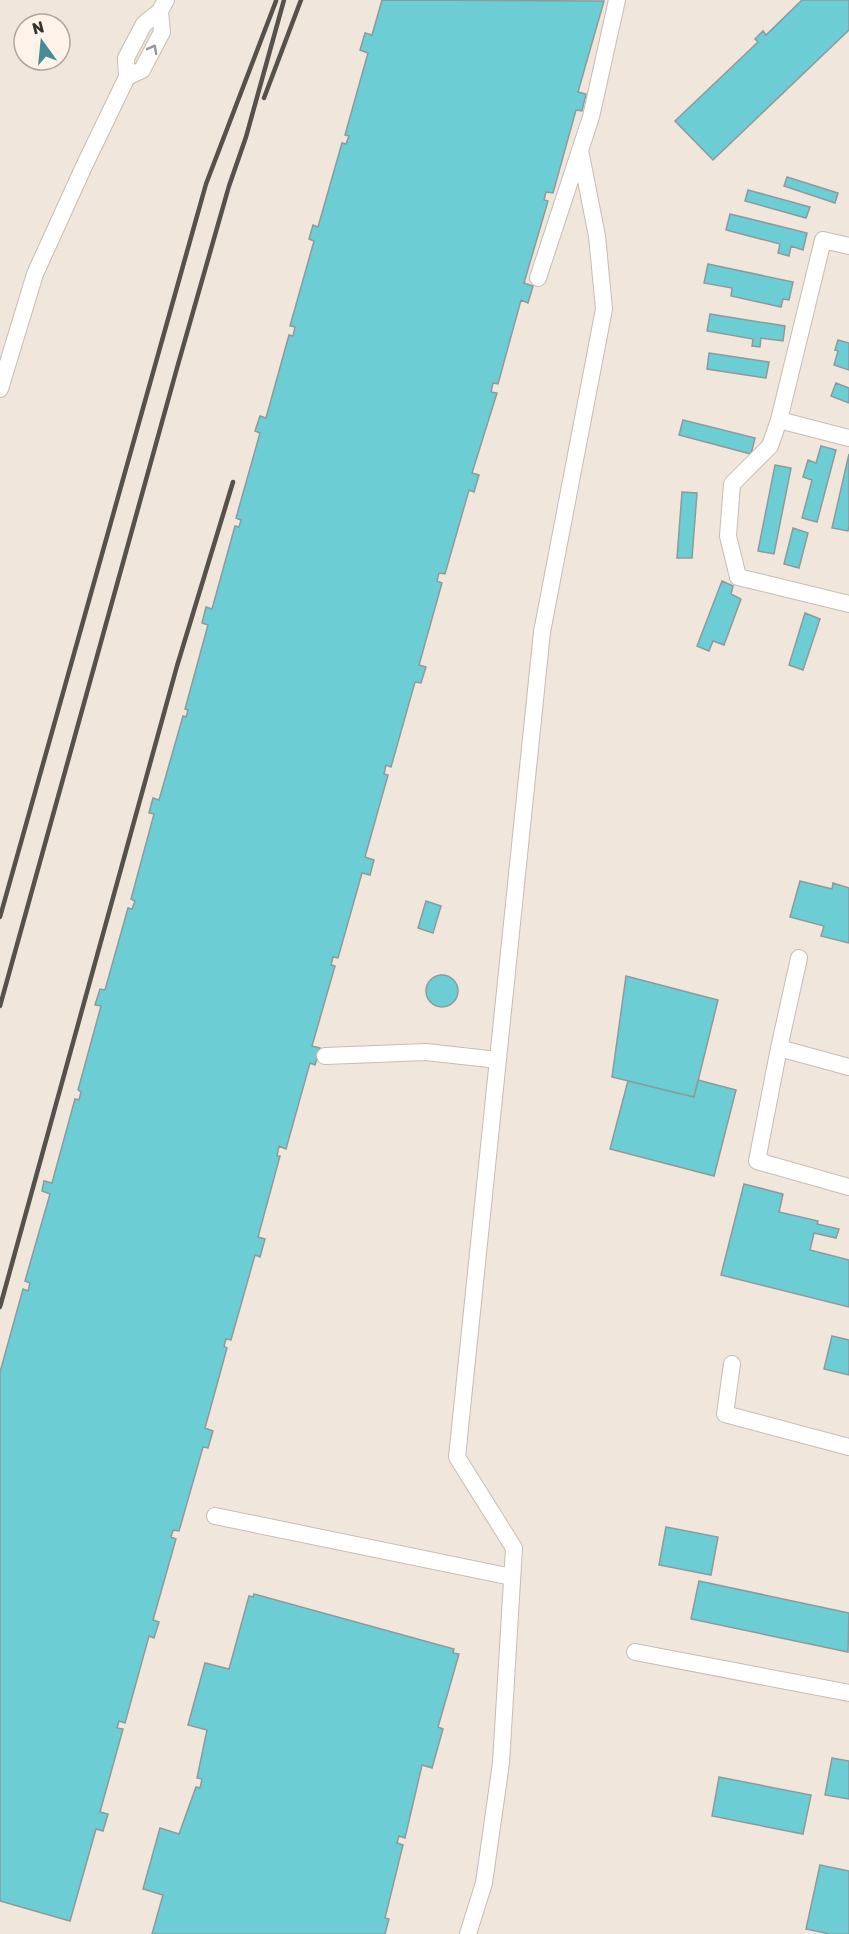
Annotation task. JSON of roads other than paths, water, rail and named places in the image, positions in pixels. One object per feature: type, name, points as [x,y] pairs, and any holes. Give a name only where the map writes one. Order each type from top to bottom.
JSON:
[{"type":"lane","points":[[538,278],[591,117],[617,0]]},
{"type":"lane","points":[[0,389],[35,274],[128,76],[126,58],[144,24],[163,6]]},
{"type":"lane","points":[[468,1934],[484,1883],[501,1763],[514,1548],[457,1457],[542,632],[604,309],[597,236],[580,150]]},
{"type":"lane","points":[[849,246],[823,240],[779,420],[770,446],[732,484],[728,536],[738,577],[849,604]]},
{"type":"lane","points":[[779,420],[849,438]]},
{"type":"lane","points":[[800,958],[779,1048],[757,1161],[849,1187]]},
{"type":"lane","points":[[779,1048],[849,1067]]},
{"type":"lane","points":[[325,1056],[426,1052],[498,1060]]},
{"type":"lane","points":[[732,1364],[725,1414],[849,1447]]},
{"type":"lane","points":[[215,1516],[512,1577]]},
{"type":"lane","points":[[635,1652],[849,1693]]},
{"type":"railway","points":[[0,1006],[177,368],[284,0]]},
{"type":"railway","points":[[264,98],[301,0]]},
{"type":"railway","points":[[0,917],[206,184],[276,1]]},
{"type":"railway","points":[[0,1307],[177,666],[233,482]]}]
